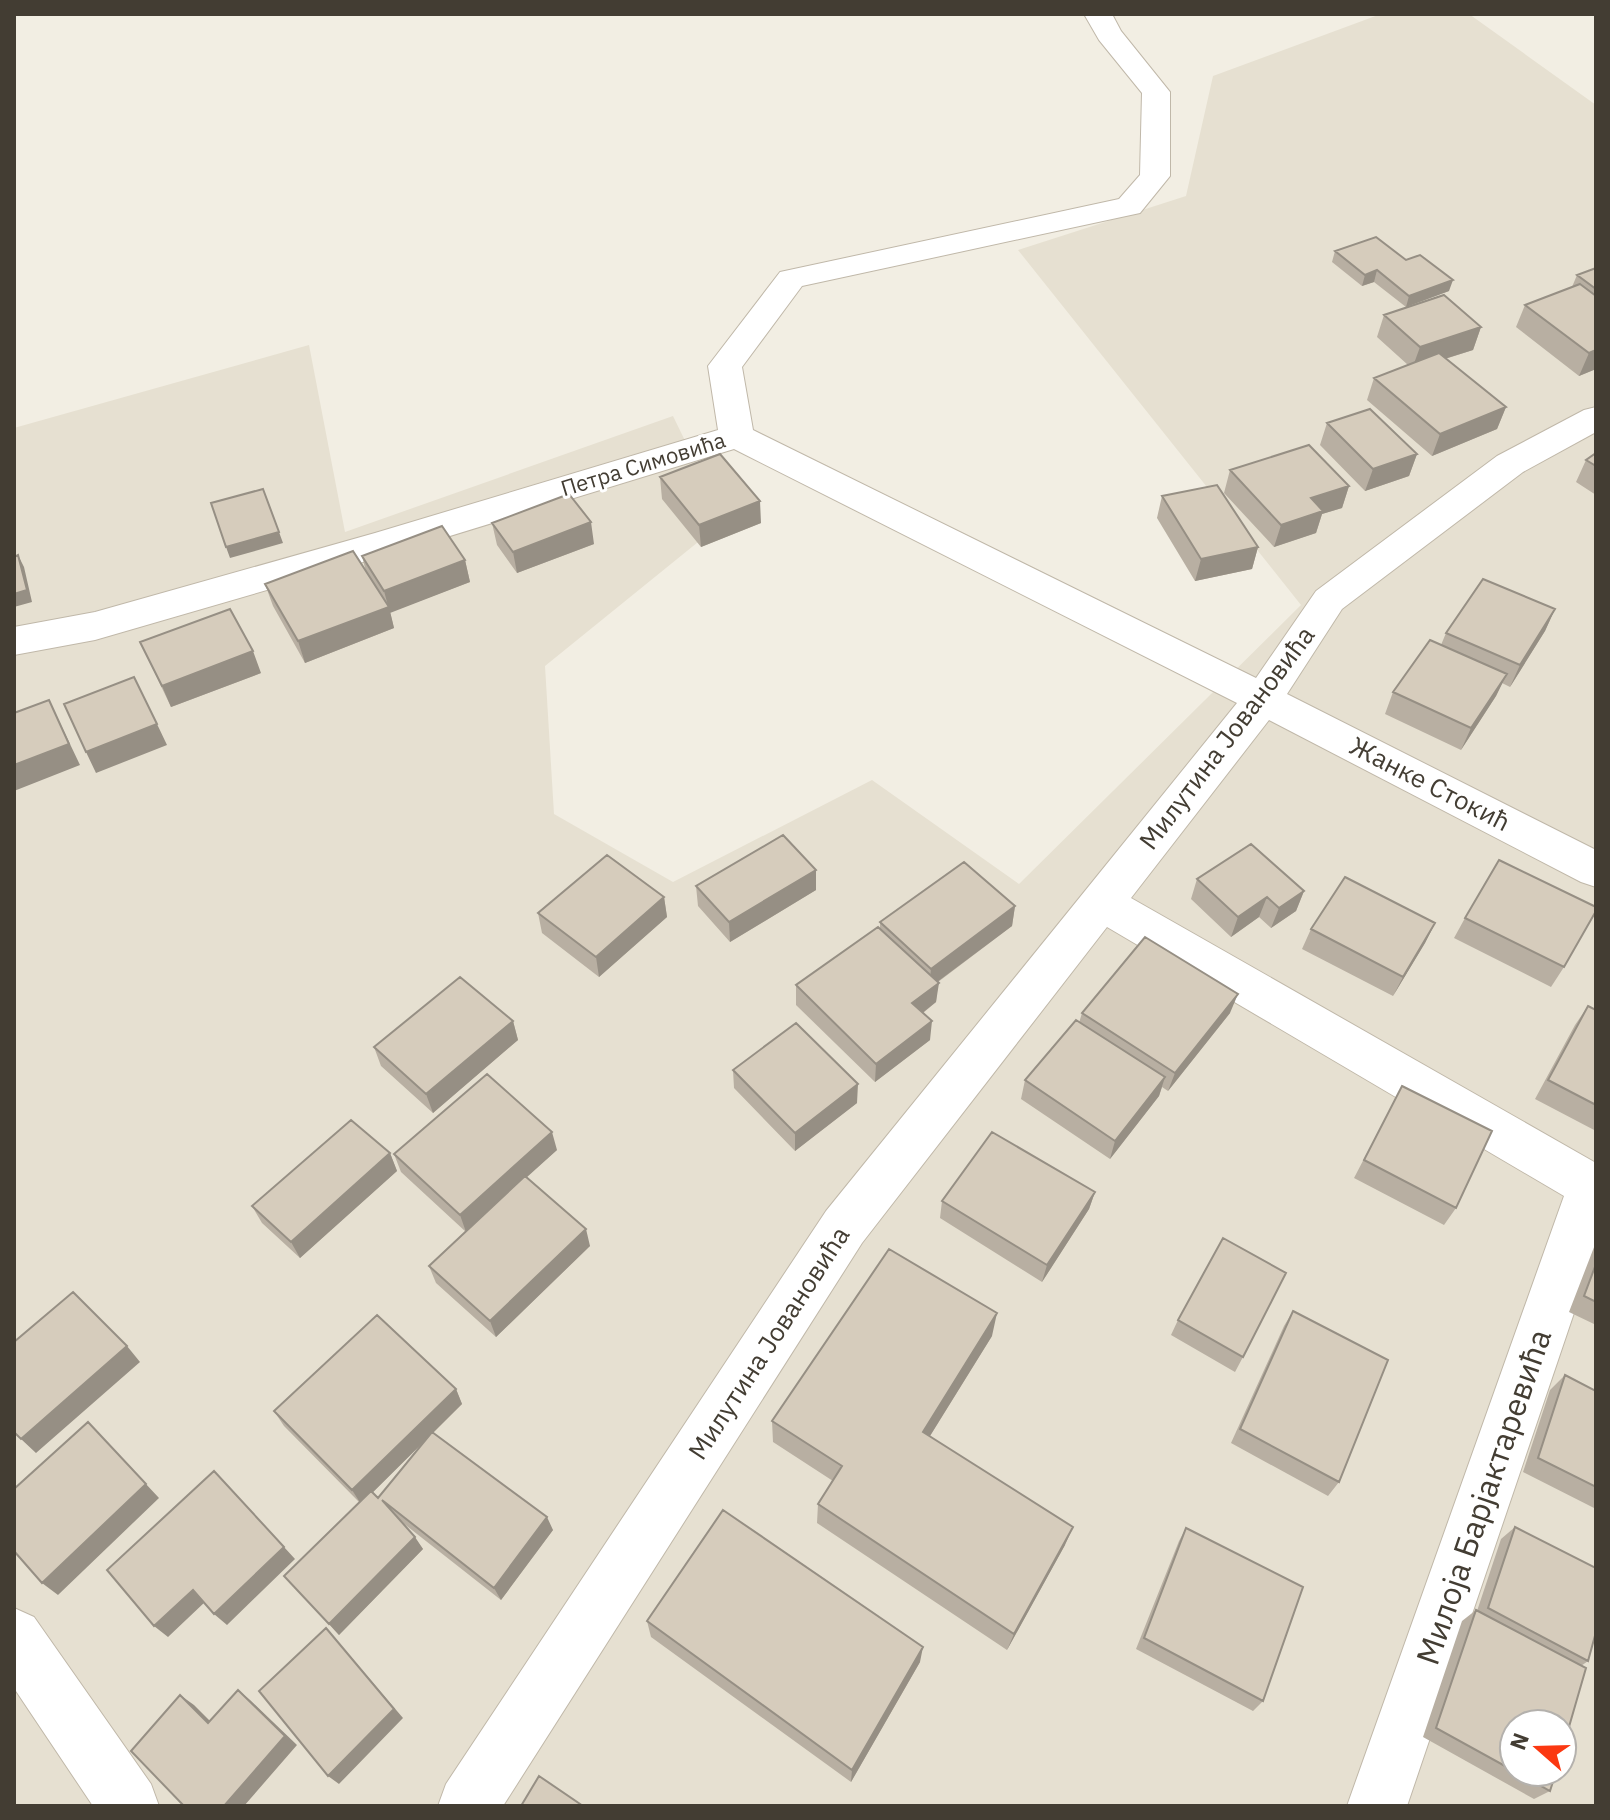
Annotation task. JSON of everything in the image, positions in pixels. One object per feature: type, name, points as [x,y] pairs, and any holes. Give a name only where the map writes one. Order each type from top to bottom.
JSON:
[{"type":"street","name":"Петра Симовића","points":[[14,641],[95,626],[388,542],[737,436],[725,366],[791,279],[1129,206],[1155,176],[1156,92],[1109,34],[1098,14]]},
{"type":"street","name":"Милутина Јовановића","points":[[468,1806],[844,1227],[1263,699],[1329,600],[1510,464],[1596,418]]},
{"type":"street","name":"Жанке Стокић","points":[[737,436],[1263,699],[1596,870]]},
{"type":"street","points":[[1101,902],[1594,1188]]},
{"type":"street","name":"Милоја Барјактаревића","points":[[1377,1806],[1594,1188]]},
{"type":"street","points":[[14,1637],[129,1806]]},
{"type":"shaded area","points":[[1381,14],[1469,14],[1596,105],[1596,1806],[14,1806],[14,428],[309,345],[345,532],[673,416],[724,521],[545,666],[554,814],[673,882],[872,780],[1019,884],[1301,605],[1018,250],[1186,196],[1213,76]]},
{"type":"building","points":[[1376,237],[1406,260],[1420,255],[1453,280],[1409,296],[1377,270],[1365,275],[1335,251]]},
{"type":"building","points":[[1596,268],[1596,289],[1577,275]]},
{"type":"building","points":[[1580,284],[1596,296],[1596,350],[1589,353],[1525,305]]},
{"type":"building","points":[[1444,295],[1481,327],[1420,347],[1384,315]]},
{"type":"building","points":[[1439,353],[1506,407],[1440,434],[1374,378]]},
{"type":"building","points":[[1370,409],[1417,454],[1373,469],[1327,423]]},
{"type":"building","points":[[1309,445],[1349,486],[1311,498],[1323,511],[1281,525],[1230,470]]},
{"type":"building","points":[[1596,453],[1596,466],[1586,460]]},
{"type":"building","points":[[720,454],[760,501],[699,525],[660,477]]},
{"type":"building","points":[[1217,485],[1258,547],[1201,559],[1162,496]]},
{"type":"building","points":[[263,489],[279,532],[226,547],[211,503]]},
{"type":"building","points":[[569,494],[591,522],[513,552],[492,523]]},
{"type":"building","points":[[442,526],[465,560],[384,591],[362,556]]},
{"type":"building","points":[[353,551],[389,607],[298,641],[265,584]]},
{"type":"building","points":[[18,555],[27,590],[14,594],[14,557]]},
{"type":"building","points":[[1483,579],[1555,609],[1520,665],[1446,633]]},
{"type":"building","points":[[230,609],[253,651],[162,686],[140,642]]},
{"type":"building","points":[[1430,640],[1507,674],[1471,728],[1393,692]]},
{"type":"building","points":[[134,677],[157,724],[86,752],[64,704]]},
{"type":"building","points":[[49,700],[69,744],[14,765],[14,713]]},
{"type":"building","points":[[783,835],[816,870],[729,922],[696,886]]},
{"type":"building","points":[[1251,844],[1304,891],[1279,908],[1267,897],[1238,917],[1197,879]]},
{"type":"building","points":[[607,855],[664,897],[596,957],[538,913]]},
{"type":"building","points":[[1499,860],[1596,907],[1564,967],[1465,918]]},
{"type":"building","points":[[964,862],[1015,906],[931,969],[880,922]]},
{"type":"building","points":[[1345,877],[1435,923],[1403,977],[1311,929]]},
{"type":"building","points":[[878,927],[939,983],[912,1003],[932,1021],[876,1064],[796,985]]},
{"type":"building","points":[[1145,937],[1238,994],[1175,1073],[1082,1013]]},
{"type":"building","points":[[460,977],[513,1021],[426,1094],[374,1047]]},
{"type":"building","points":[[1588,1006],[1596,1010],[1596,1105],[1548,1080]]},
{"type":"building","points":[[1076,1020],[1165,1077],[1115,1141],[1025,1080]]},
{"type":"building","points":[[796,1023],[858,1084],[795,1133],[733,1070]]},
{"type":"building","points":[[487,1074],[552,1132],[460,1215],[394,1154]]},
{"type":"building","points":[[1402,1086],[1492,1131],[1456,1208],[1364,1160]]},
{"type":"building","points":[[351,1120],[390,1153],[291,1242],[252,1206]]},
{"type":"building","points":[[992,1132],[1095,1192],[1047,1265],[942,1201]]},
{"type":"building","points":[[525,1176],[586,1229],[490,1321],[429,1266]]},
{"type":"building","points":[[1223,1238],[1286,1273],[1243,1357],[1178,1320]]},
{"type":"building","points":[[889,1249],[997,1313],[923,1432],[1073,1527],[1014,1634],[818,1504],[842,1466],[772,1421]]},
{"type":"building","points":[[1596,1264],[1596,1302],[1584,1296]]},
{"type":"building","points":[[73,1292],[127,1346],[21,1439],[14,1432],[14,1342]]},
{"type":"building","points":[[1293,1311],[1388,1360],[1339,1482],[1240,1429]]},
{"type":"building","points":[[377,1315],[456,1389],[352,1490],[274,1411]]},
{"type":"building","points":[[1565,1375],[1596,1391],[1596,1487],[1538,1458]]},
{"type":"building","points":[[88,1422],[146,1484],[42,1583],[14,1551],[14,1489]]},
{"type":"building","points":[[432,1432],[547,1517],[494,1588],[382,1500],[415,1537],[329,1624],[284,1576],[371,1491],[378,1498]]},
{"type":"building","points":[[214,1471],[284,1547],[214,1614],[193,1590],[154,1626],[107,1570]]},
{"type":"building","points":[[723,1510],[923,1647],[852,1770],[647,1621]]},
{"type":"building","points":[[1515,1527],[1596,1568],[1596,1632],[1588,1661],[1488,1608]]},
{"type":"building","points":[[1186,1528],[1303,1587],[1263,1701],[1144,1638]]},
{"type":"building","points":[[1476,1610],[1586,1668],[1574,1708],[1498,1708],[1498,1762],[1436,1728]]},
{"type":"building","points":[[326,1628],[394,1709],[328,1776],[259,1691]]},
{"type":"building","points":[[238,1690],[285,1736],[224,1806],[184,1806],[131,1751],[180,1695],[208,1723]]},
{"type":"building","points":[[539,1776],[583,1806],[521,1806]]}]
